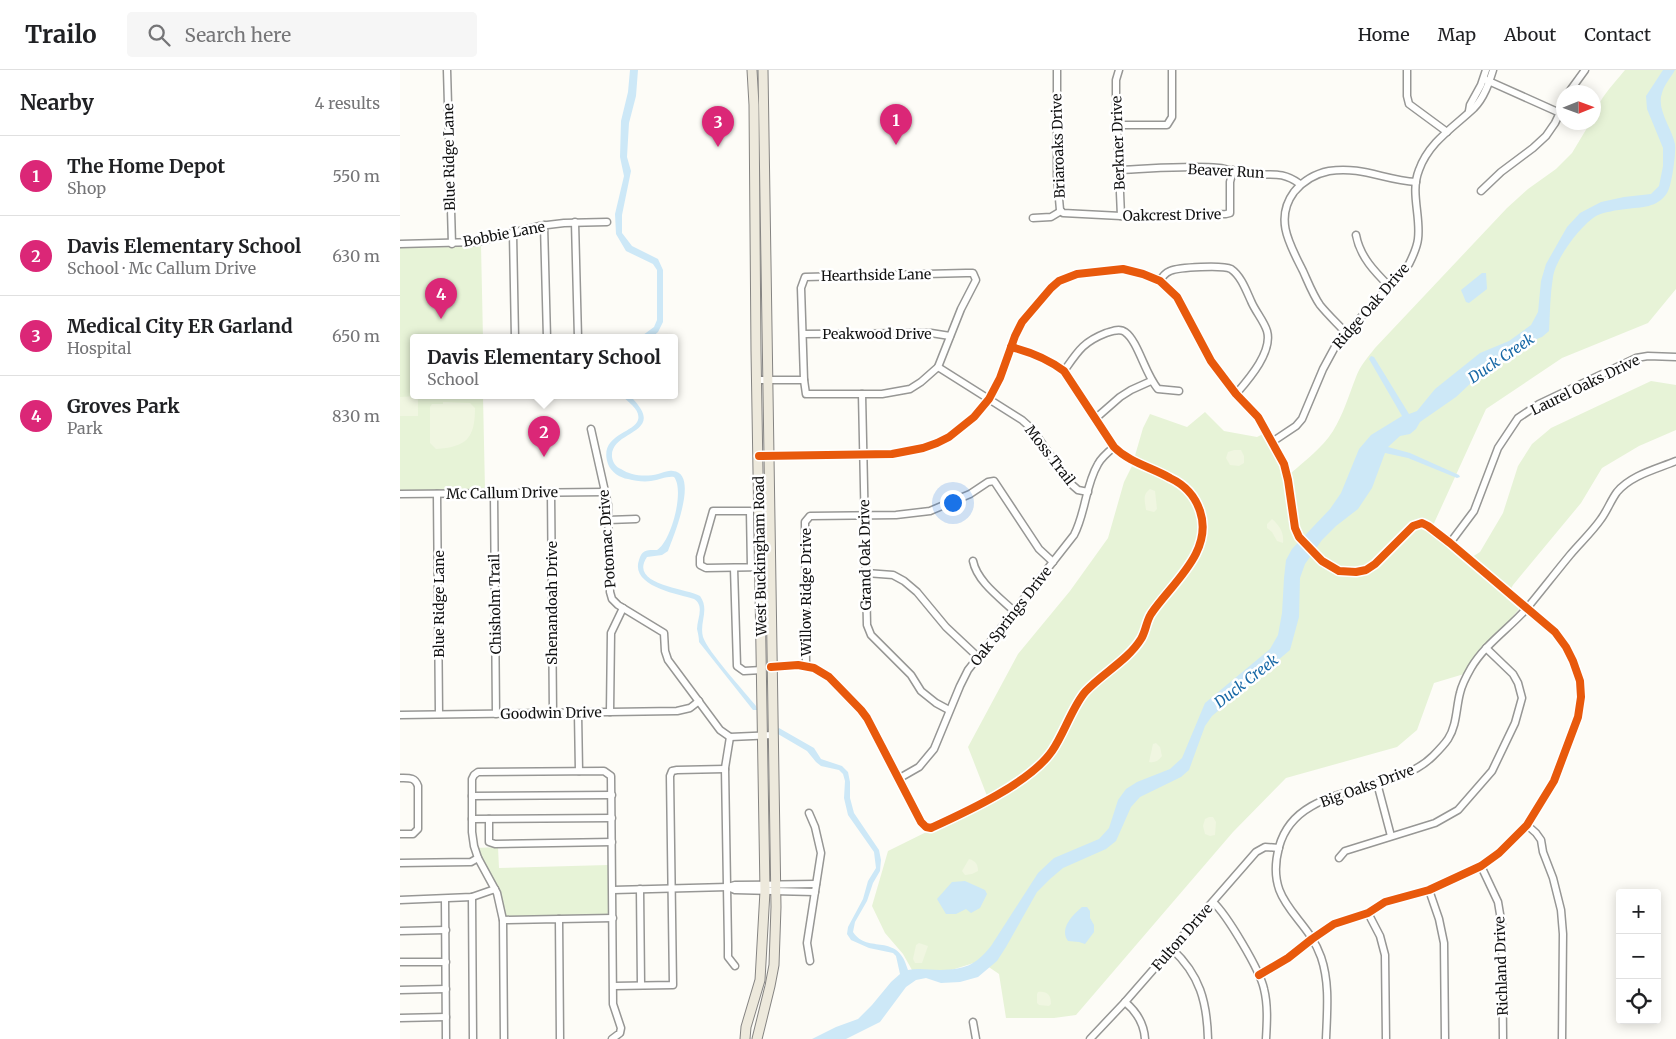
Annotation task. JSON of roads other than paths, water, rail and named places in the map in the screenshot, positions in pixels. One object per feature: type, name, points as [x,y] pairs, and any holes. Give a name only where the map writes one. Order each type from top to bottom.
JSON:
[{"type":"main road","name":"West Buckingham Road","points":[[752,70],[756,298],[762,380],[763,456],[760,567],[762,670],[768,736]]},
{"type":"main road","name":"West Buckingham Road","points":[[762,380],[766,298],[763,70]]},
{"type":"main road","points":[[755,246],[765,246]]},
{"type":"main road","points":[[756,298],[766,298]]},
{"type":"main road","name":"West Buckingham Road","points":[[757,1039],[774,965],[770,887],[768,736],[771,667],[760,567]]},
{"type":"main road","points":[[762,670],[771,667]]},
{"type":"main road","name":"West Buckingham Road","points":[[745,1039],[746,1027],[760,980],[770,887]]},
{"type":"street","name":"Blue Ridge Lane","points":[[448,70],[452,244]]},
{"type":"street","name":"Briaroaks Drive","points":[[1057,70],[1057,176],[1060,210],[1071,214]]},
{"type":"street","name":"Berkner Drive","points":[[1119,70],[1116,80],[1116,125],[1121,216]]},
{"type":"street","points":[[1116,125],[1167,124],[1172,117],[1172,70]]},
{"type":"street","points":[[1407,70],[1407,96],[1409,104],[1447,132]]},
{"type":"street","name":"Ridge Oak Drive","points":[[1486,70],[1487,80]]},
{"type":"street","name":"Ridge Oak Drive","points":[[1272,442],[1296,426],[1302,419],[1330,356],[1346,333],[1409,264],[1416,251],[1418,238],[1416,182],[1418,171],[1426,153],[1469,111],[1470,105],[1493,70]]},
{"type":"street","points":[[1574,85],[1585,70]]},
{"type":"street","points":[[1487,80],[1556,111]]},
{"type":"street","points":[[1481,191],[1501,172],[1541,141],[1551,130],[1556,121]]},
{"type":"street","name":"Beaver Run","points":[[1119,170],[1217,168],[1247,174],[1283,175],[1300,184]]},
{"type":"street","name":"Oakcrest Drive","points":[[1071,214],[1121,216],[1230,213],[1230,182],[1233,170]]},
{"type":"street","points":[[1346,333],[1316,299],[1285,234],[1285,210],[1300,184],[1328,171],[1366,171],[1393,180],[1416,182]]},
{"type":"street","points":[[1033,218],[1051,217],[1061,211]]},
{"type":"street","name":"Bobbie Lane","points":[[400,244],[477,242],[544,225],[575,222],[607,222]]},
{"type":"street","points":[[575,222],[578,334]]},
{"type":"street","points":[[544,225],[547,334]]},
{"type":"street","points":[[513,234],[515,334]]},
{"type":"street","points":[[1356,235],[1357,242],[1369,266],[1390,287]]},
{"type":"street","points":[[1160,281],[1163,276],[1172,270],[1222,267],[1233,270],[1243,284],[1255,311],[1267,329],[1268,339],[1265,352],[1254,374],[1236,394]]},
{"type":"street","points":[[763,456],[863,455],[906,452],[937,443],[974,417],[989,399],[1000,378],[1022,322],[1035,305],[1059,282],[1077,274],[1123,269],[1160,281],[1177,297],[1211,361],[1236,394],[1258,418],[1272,442],[1284,464],[1295,528],[1299,537],[1327,565],[1346,572],[1366,570],[1375,564],[1413,526],[1422,523],[1450,543],[1555,632],[1566,647],[1580,681],[1581,696],[1578,717],[1557,773],[1527,825],[1499,853],[1481,866],[1429,890],[1385,902],[1368,913],[1334,924],[1288,958],[1259,975]]},
{"type":"street","name":"Hearthside Lane","points":[[862,394],[806,394],[802,288],[804,277],[973,273],[976,280],[950,336]]},
{"type":"street","points":[[1064,371],[1080,348],[1092,338],[1121,330],[1126,332],[1134,344],[1151,381],[1158,389],[1179,392]]},
{"type":"street","name":"Peakwood Drive","points":[[803,334],[930,333],[950,336]]},
{"type":"street","points":[[862,394],[889,393],[910,388],[926,379],[938,367],[950,336]]},
{"type":"street","points":[[771,667],[806,666],[814,668],[829,677],[867,718],[920,822],[926,827],[931,828],[1008,788],[1043,762],[1056,745],[1085,692],[1133,649],[1142,637],[1151,614],[1183,574],[1195,555],[1203,531],[1199,509],[1193,496],[1185,487],[1172,478],[1127,459],[1114,447],[1064,371],[1039,356],[1012,347]]},
{"type":"street","name":"Laurel Oaks Drive","points":[[1450,543],[1474,511],[1498,448],[1518,418],[1539,404],[1636,358],[1648,356],[1676,357]]},
{"type":"street","name":"Moss Trail","points":[[938,367],[1022,420],[1032,429],[1070,483],[1078,490],[1088,492]]},
{"type":"street","points":[[762,380],[804,380]]},
{"type":"street","points":[[1096,418],[1120,397],[1151,381]]},
{"type":"street","name":"Grand Oak Drive","points":[[862,394],[867,626],[871,635],[911,675],[921,691],[936,703],[949,710]]},
{"type":"street","name":"Potomac Drive","points":[[591,429],[605,492],[608,520],[610,592],[612,599],[623,608],[664,633],[665,652],[668,660],[720,730],[730,737]]},
{"type":"street","name":"Oak Springs Drive","points":[[898,779],[919,767],[934,749],[960,686],[978,657],[1074,535],[1081,523],[1090,481],[1099,462],[1114,447]]},
{"type":"street","name":"Big Oaks Drive","points":[[1326,1039],[1326,972],[1320,953],[1312,939],[1287,907],[1279,890],[1276,868],[1279,848],[1289,827],[1307,809],[1325,800],[1416,770],[1428,761],[1448,739],[1453,728],[1460,692],[1474,663],[1486,648],[1526,608],[1600,520],[1617,492],[1635,478],[1676,460]]},
{"type":"street","points":[[864,515],[896,515],[930,511],[970,494],[988,482],[994,482],[1040,549],[1053,562]]},
{"type":"street","name":"Shenandoah Drive","points":[[551,492],[552,713]]},
{"type":"street","name":"Mc Callum Drive","points":[[400,494],[605,492]]},
{"type":"street","name":"Blue Ridge Lane","points":[[437,494],[440,714]]},
{"type":"street","name":"Chisholm Trail","points":[[494,494],[496,714]]},
{"type":"street","points":[[750,510],[760,567],[703,567],[700,565],[700,557],[713,511],[750,510]]},
{"type":"street","name":"Willow Ridge Drive","points":[[806,666],[806,519],[810,516],[864,515]]},
{"type":"street","points":[[608,520],[636,519]]},
{"type":"street","points":[[973,561],[975,569],[984,582],[1014,612]]},
{"type":"street","points":[[734,568],[737,666],[744,672],[762,670]]},
{"type":"street","points":[[866,573],[893,575],[904,581],[917,592],[946,627],[978,657]]},
{"type":"street","points":[[610,712],[611,633],[623,608]]},
{"type":"street","points":[[1339,858],[1345,850],[1435,822],[1458,810],[1492,771],[1515,723],[1522,698],[1518,683],[1513,674],[1486,648]]},
{"type":"street","name":"Goodwin Drive","points":[[400,715],[677,710],[690,708],[699,701]]},
{"type":"street","points":[[578,713],[579,772]]},
{"type":"street","points":[[735,966],[728,957],[725,769],[730,737],[768,736]]},
{"type":"street","points":[[614,986],[674,985],[670,776],[672,772],[677,770],[725,769]]},
{"type":"street","points":[[504,1039],[504,920],[495,889],[478,858],[474,846],[472,779],[478,772],[604,771],[612,776],[613,1004],[620,1028],[620,1033],[612,1039]]},
{"type":"street","points":[[400,778],[412,778],[418,786],[418,829],[413,834],[400,834]]},
{"type":"street","points":[[1377,783],[1391,836]]},
{"type":"street","points":[[472,796],[612,795]]},
{"type":"street","points":[[809,813],[815,827],[821,853],[807,942],[810,961]]},
{"type":"street","points":[[472,820],[612,818]]},
{"type":"street","points":[[489,819],[490,842],[495,844],[612,842]]},
{"type":"street","points":[[1527,825],[1541,840],[1561,910],[1563,934],[1562,1039]]},
{"type":"street","name":"Fulton Drive","points":[[1090,1039],[1260,849],[1269,847],[1279,848]]},
{"type":"street","points":[[400,863],[470,862],[478,858]]},
{"type":"street","name":"Richland Drive","points":[[1481,866],[1498,902],[1502,926],[1503,1039]]},
{"type":"street","points":[[613,890],[728,887],[735,890],[770,887],[815,888]]},
{"type":"street","points":[[400,900],[472,897],[495,889]]},
{"type":"street","points":[[640,889],[641,985]]},
{"type":"street","points":[[1429,890],[1439,919],[1444,943],[1445,1039]]},
{"type":"street","points":[[472,897],[473,1039]]},
{"type":"street","points":[[446,898],[446,1039]]},
{"type":"street","points":[[1213,902],[1226,918],[1264,987],[1266,1039]]},
{"type":"street","points":[[1368,913],[1380,936],[1384,954],[1386,1039]]},
{"type":"street","points":[[504,920],[613,918]]},
{"type":"street","points":[[559,919],[560,1039]]},
{"type":"street","points":[[400,931],[446,930]]},
{"type":"street","points":[[1172,949],[1185,964],[1202,994],[1207,1016],[1208,1039]]},
{"type":"street","points":[[400,962],[446,962]]},
{"type":"street","points":[[400,990],[446,989]]},
{"type":"street","points":[[1125,1002],[1144,1026],[1146,1039]]},
{"type":"street","points":[[400,1018],[446,1017]]},
{"type":"street","points":[[973,1022],[976,1039]]},
{"type":"water","points":[[630,70],[638,70],[636,96],[629,123],[627,157],[631,171],[622,215],[622,233],[632,246],[658,259],[663,270],[663,322],[656,334],[644,334],[654,327],[657,320],[657,270],[653,264],[626,251],[616,234],[615,214],[624,176],[620,157],[621,121],[628,92]]},
{"type":"water","name":"Duck Creek","points":[[1663,70],[1675,70],[1664,87],[1661,99],[1663,112],[1675,144],[1673,169],[1667,193],[1659,202],[1643,207],[1607,212],[1596,216],[1583,227],[1564,252],[1555,269],[1551,290],[1549,331],[1471,383],[1456,397],[1420,422],[1410,434],[1400,436],[1388,447],[1410,453],[1460,477],[1457,478],[1408,458],[1385,453],[1372,488],[1358,509],[1322,540],[1305,564],[1300,578],[1299,617],[1290,650],[1212,716],[1205,726],[1189,770],[1181,777],[1140,797],[1131,807],[1116,841],[1106,849],[1063,868],[1050,879],[1037,892],[997,961],[978,977],[960,982],[941,983],[926,978],[916,980],[906,987],[880,1022],[846,1039],[812,1039],[858,1019],[900,974],[896,956],[893,953],[869,948],[851,940],[847,934],[848,927],[863,899],[868,881],[876,868],[874,852],[848,815],[844,798],[845,781],[843,774],[839,770],[821,766],[807,751],[778,734],[778,729],[814,748],[821,759],[842,766],[848,772],[850,798],[854,813],[879,850],[881,860],[880,871],[873,883],[867,901],[855,922],[853,932],[859,939],[890,947],[897,951],[903,958],[908,970],[956,969],[969,965],[980,958],[991,946],[1038,873],[1054,858],[1099,839],[1109,828],[1118,800],[1126,789],[1137,782],[1170,769],[1182,758],[1205,703],[1270,649],[1278,635],[1282,613],[1286,560],[1292,549],[1330,509],[1341,493],[1359,449],[1371,435],[1402,416],[1369,359],[1371,356],[1374,357],[1409,414],[1417,411],[1435,389],[1480,353],[1509,341],[1531,325],[1538,312],[1541,281],[1546,264],[1567,227],[1580,213],[1601,202],[1651,194],[1659,186],[1663,166],[1663,148],[1647,109],[1646,96]]},
{"type":"water","points":[[1482,273],[1486,273],[1487,289],[1469,303],[1466,302],[1461,290]]},
{"type":"water","points":[[625,399],[633,399],[641,409],[644,418],[641,425],[635,431],[620,441],[614,448],[613,461],[618,467],[629,473],[644,476],[667,471],[681,474],[685,494],[679,521],[668,551],[662,555],[647,557],[643,566],[645,574],[661,584],[700,596],[704,606],[702,632],[706,644],[756,706],[757,710],[753,710],[699,642],[697,629],[700,609],[697,602],[694,599],[667,591],[648,582],[641,576],[638,569],[642,554],[648,550],[657,550],[667,537],[675,515],[678,493],[674,477],[654,481],[637,481],[619,476],[609,467],[606,454],[608,447],[612,441],[638,420],[638,413]]},
{"type":"water","points":[[965,881],[985,890],[987,894],[980,908],[971,913],[966,909],[956,914],[946,914],[937,899],[952,882]]},
{"type":"water","points":[[1082,907],[1087,907],[1090,911],[1090,918],[1094,925],[1094,932],[1085,944],[1068,941],[1065,931],[1068,922]]},
{"type":"place","name":"The Home Depot","points":[[896,145]]},
{"type":"place","name":"Medical City ER Garland","points":[[718,147]]},
{"type":"place","name":"Groves Park","points":[[441,319]]},
{"type":"place","name":"Davis Elementary School","points":[[544,457]]}]
